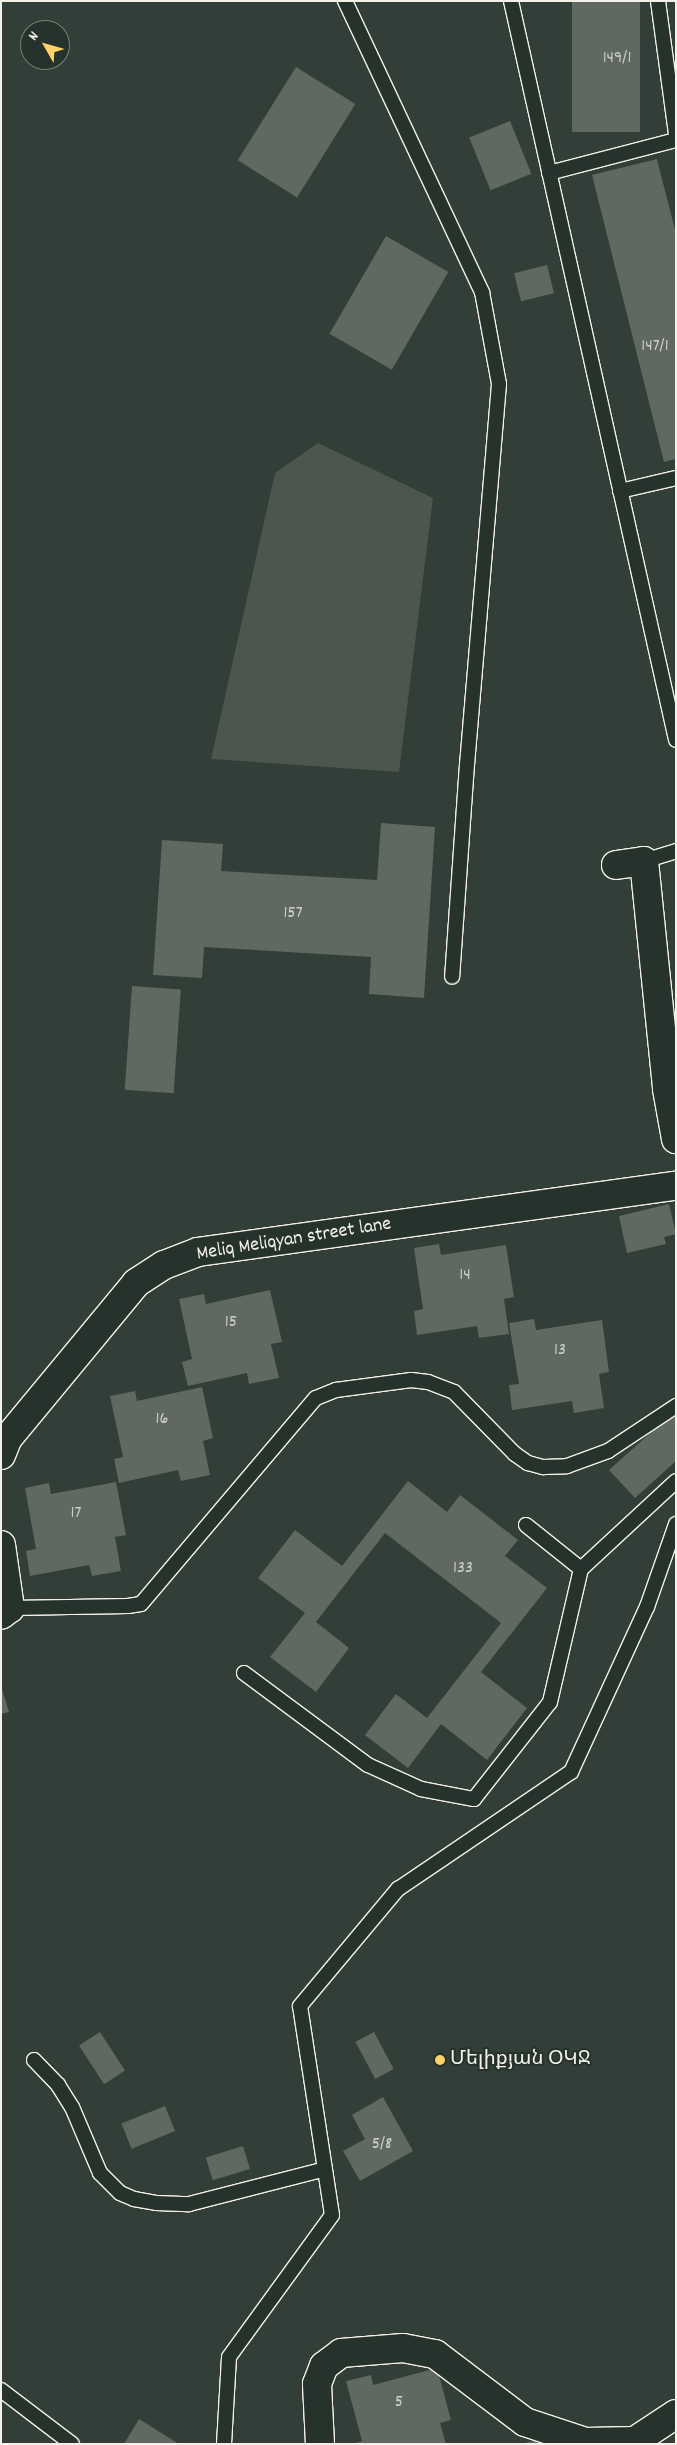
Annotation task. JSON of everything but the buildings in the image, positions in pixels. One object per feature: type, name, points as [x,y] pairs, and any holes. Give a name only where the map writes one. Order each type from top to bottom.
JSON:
[{"type":"street","points":[[616,865],[644,862],[667,1089],[676,1139]]},
{"type":"street","name":"Meliq Meliqyan street lane","points":[[1,1455],[8,1438],[136,1283],[164,1265],[198,1252],[676,1186]]},
{"type":"street","points":[[1,1546],[6,1612]]},
{"type":"street","points":[[320,2444],[317,2384],[324,2366],[342,2353],[350,2352],[403,2348],[435,2354],[525,2422],[585,2442],[635,2441],[676,2414]]},
{"type":"lane","points":[[345,1],[482,292],[499,384],[467,754],[452,976]]},
{"type":"lane","points":[[511,1],[676,740]]},
{"type":"lane","points":[[658,1],[676,134]]},
{"type":"lane","points":[[549,173],[676,140]]},
{"type":"lane","points":[[620,491],[676,478]]},
{"type":"lane","points":[[644,862],[676,851]]},
{"type":"lane","points":[[6,1612],[141,1604],[316,1398],[336,1390],[411,1380],[428,1382],[454,1392],[515,1454],[528,1463],[543,1467],[567,1466],[608,1451],[676,1406]]},
{"type":"lane","points":[[244,1673],[368,1764],[421,1789],[474,1799],[550,1702],[581,1569],[676,1481]]},
{"type":"lane","points":[[224,2444],[229,2357],[332,2215],[300,2006],[398,1890],[572,1772],[647,1607],[676,1524]]},
{"type":"lane","points":[[526,1525],[581,1569]]},
{"type":"lane","points":[[34,2060],[58,2085],[72,2107],[100,2173],[120,2193],[134,2199],[156,2203],[189,2204],[325,2169]]},
{"type":"lane","points":[[1,2390],[72,2444]]},
{"type":"shaded area","points":[[318,443],[433,498],[399,772],[211,759],[275,473]]},
{"type":"place","name":"Մելիքյան ՕԿՋ","points":[[440,2060]]}]
